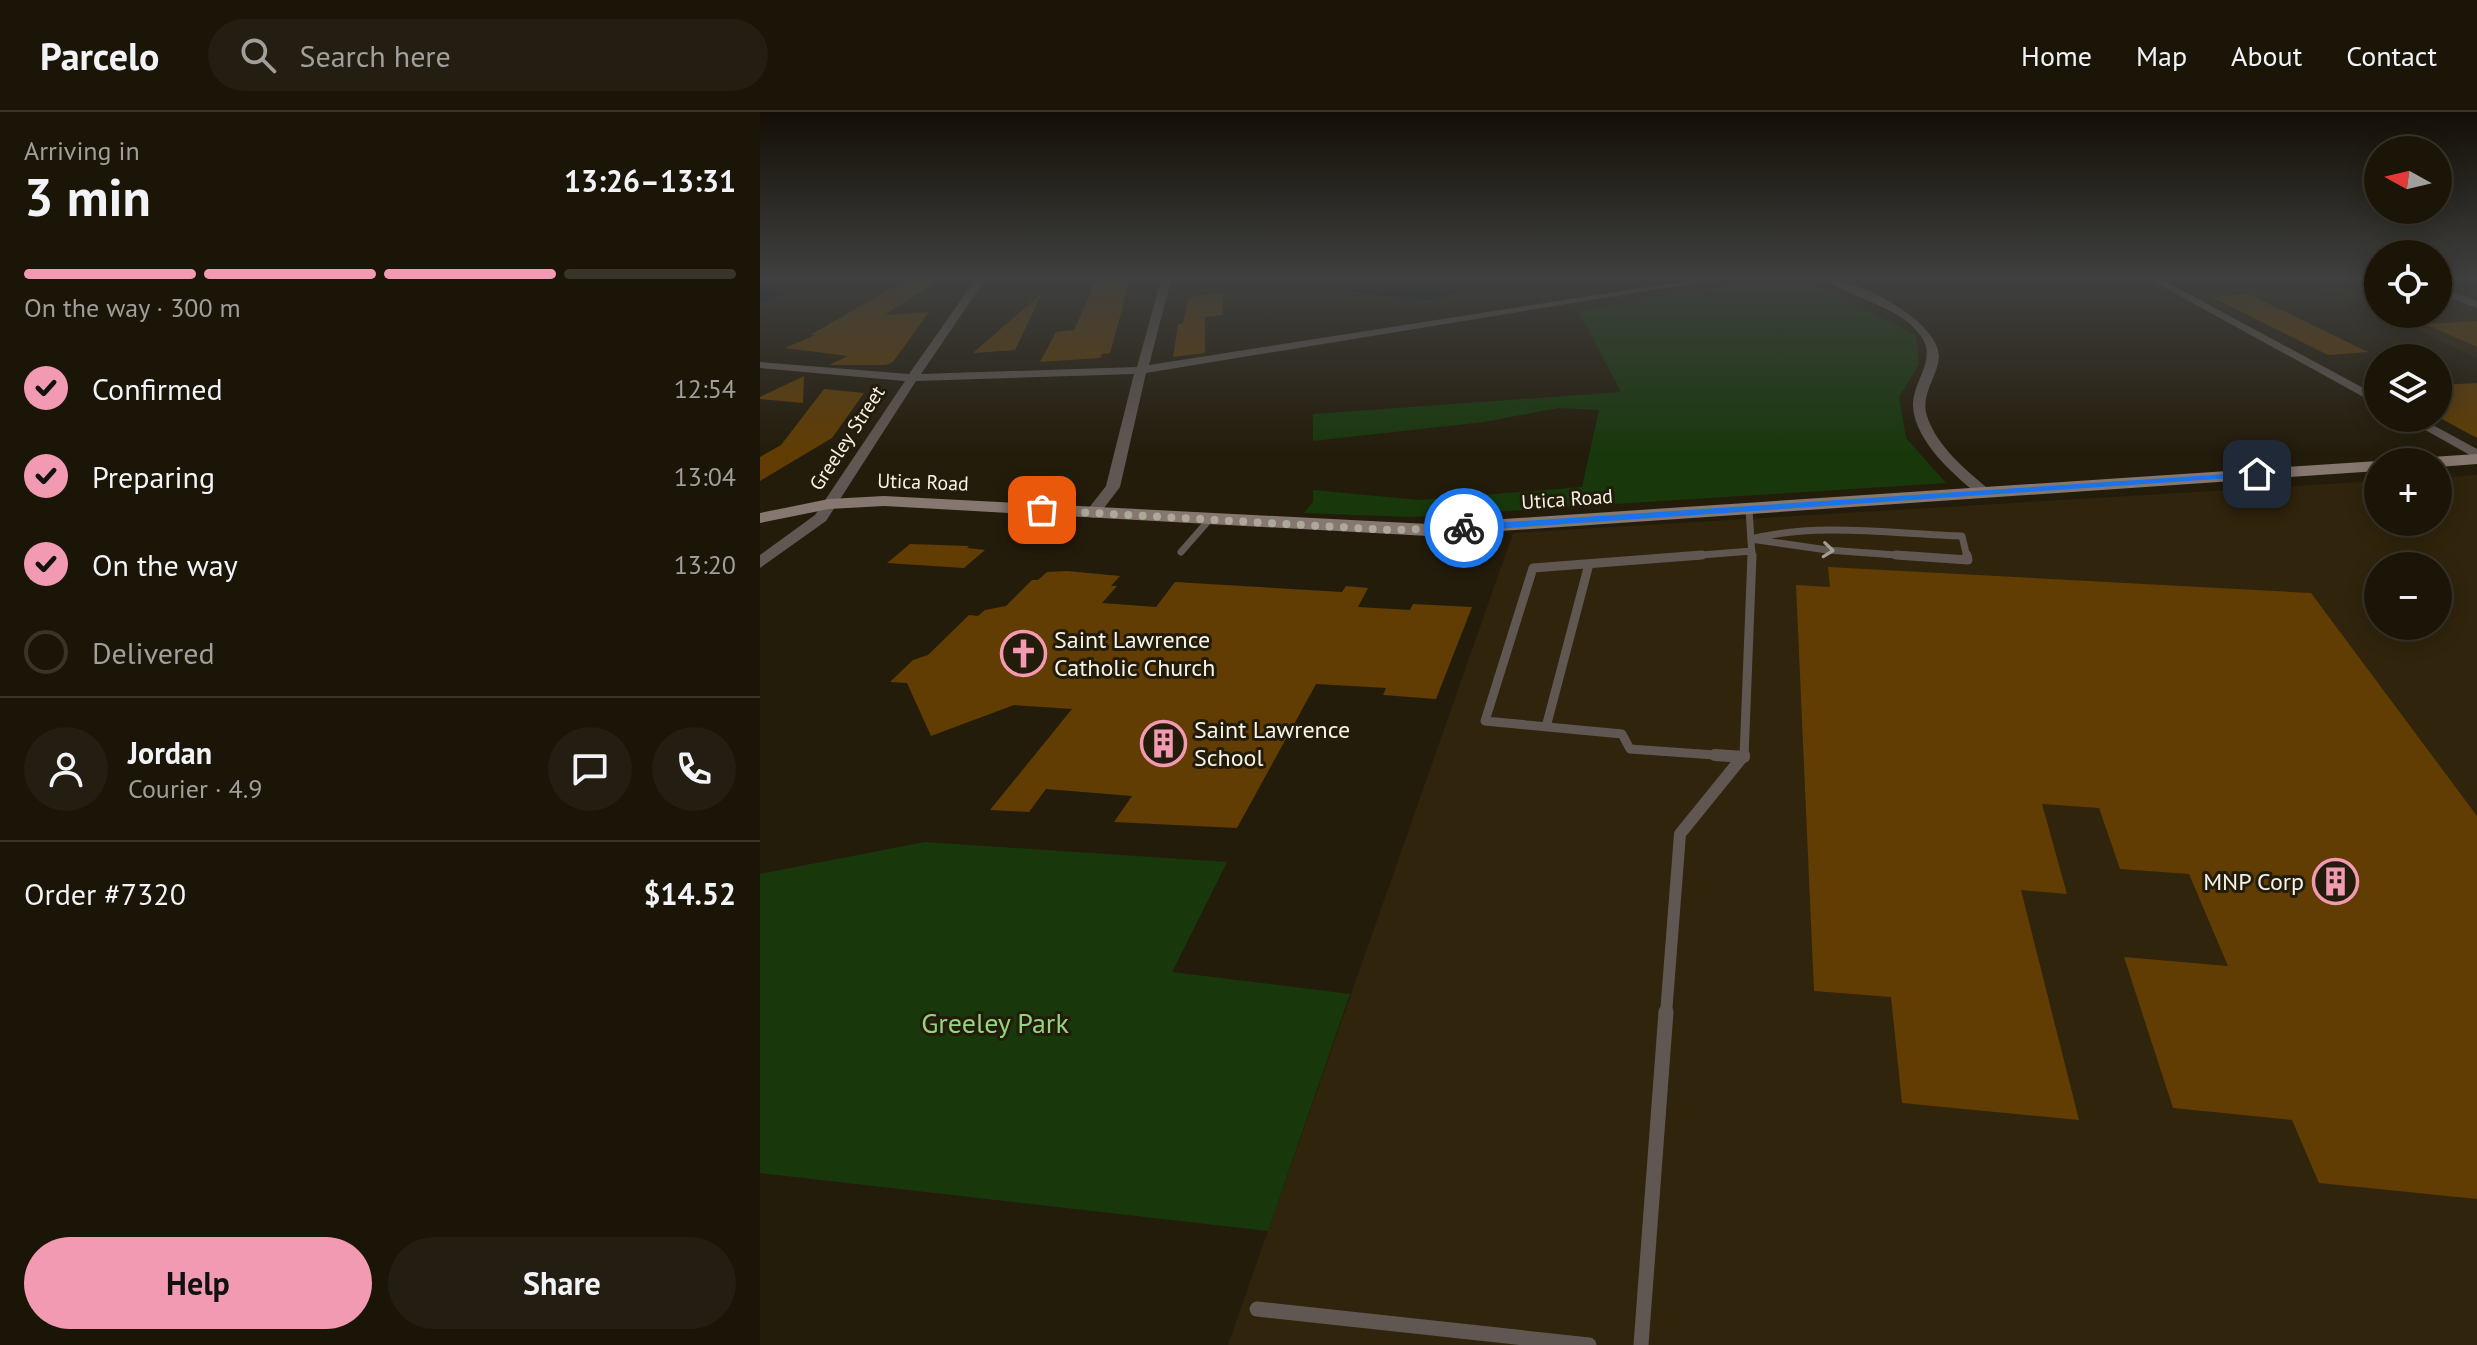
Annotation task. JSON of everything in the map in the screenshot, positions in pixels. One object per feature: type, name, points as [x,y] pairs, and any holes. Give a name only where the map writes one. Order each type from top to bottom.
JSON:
[{"type":"street","name":"Greeley Street","points":[[760,563],[817,522],[941,338]]},
{"type":"street","points":[[1093,513],[1113,487],[1150,338]]},
{"type":"street","points":[[760,365],[913,378],[1141,370],[1345,338]]},
{"type":"street","points":[[1927,338],[1933,359],[1920,397],[1922,417],[1941,450],[1970,482],[1986,494]]},
{"type":"street","points":[[2262,338],[2364,393]]},
{"type":"street","points":[[2434,432],[2477,457]]},
{"type":"street","points":[[2452,460],[2477,457]]},
{"type":"street","name":"Utica Road","points":[[760,518],[829,504],[884,501],[1409,530],[2364,467]]},
{"type":"lane","points":[[1641,1345],[1680,834],[1744,757],[1752,545],[1749,509]]},
{"type":"lane","points":[[1181,552],[1210,519]]},
{"type":"lane","points":[[1744,757],[1630,749],[1622,734],[1485,721],[1533,568],[1752,545],[1968,560],[1962,536],[1775,533],[1752,545]]},
{"type":"lane","points":[[1546,727],[1589,564]]},
{"type":"lane","points":[[1257,1309],[1589,1345]]},
{"type":"shaded area","points":[[2433,338],[2477,338],[2477,358]]},
{"type":"shaded area","name":"MNP Corp","points":[[2477,475],[2477,1345],[1228,1345],[1513,533],[2364,482],[2364,536],[2452,536],[2452,477]]},
{"type":"green space","points":[[1592,338],[1916,338],[1919,364],[1899,397],[1906,438],[1946,483],[1411,517],[1304,513],[1313,502],[1313,490],[1419,500],[1582,487],[1599,410],[1558,408],[1484,422],[1313,441],[1313,414],[1621,392]]},
{"type":"green space","name":"Greeley Park","points":[[925,842],[1227,862],[1172,972],[1350,994],[1268,1231],[760,1173],[760,874]]},
{"type":"building","points":[[809,338],[911,338],[893,362],[886,365],[829,365],[848,356],[785,348]]},
{"type":"building","points":[[991,338],[1021,338],[1015,350],[973,353]]},
{"type":"building","points":[[1053,338],[1114,338],[1110,353],[1102,354],[1100,358],[1040,362]]},
{"type":"building","points":[[1176,338],[1205,338],[1205,353],[1173,357]]},
{"type":"building","points":[[2293,338],[2338,338],[2364,352],[2328,355]]},
{"type":"building","points":[[2456,338],[2477,338],[2477,347]]},
{"type":"building","points":[[804,376],[803,403],[760,399],[760,397]]},
{"type":"building","points":[[2477,383],[2477,438],[2452,425],[2452,384]]},
{"type":"building","points":[[824,389],[864,393],[832,438],[760,481],[760,457],[781,445]]},
{"type":"building","points":[[910,544],[969,546],[967,548],[985,550],[964,568],[887,563]]},
{"type":"building","name":"MNP Corp","points":[[1828,567],[2311,593],[2477,816],[2477,1199],[2319,1183],[2292,1120],[2173,1108],[2124,957],[2228,966],[2189,874],[2120,869],[2099,808],[2042,804],[2067,894],[2021,890],[2079,1120],[1902,1103],[1891,997],[1814,991],[1796,585],[1830,587]]},
{"type":"building","name":"Saint Lawrence School","points":[[1047,572],[1120,576],[1111,586],[1117,586],[1102,603],[1156,607],[1175,582],[1342,592],[1346,586],[1368,588],[1358,607],[1410,610],[1413,604],[1472,607],[1436,699],[1383,695],[1386,688],[1316,684],[1237,828],[1114,822],[1132,796],[1046,789],[1029,812],[990,810],[1072,709],[1014,705],[931,736],[907,683],[890,682],[913,660],[928,655],[969,615],[978,616],[985,610],[1006,606],[1032,580],[1038,580]]},
{"type":"way so far","points":[[1042,510],[1390,530],[1464,528]]},
{"type":"place","name":"Saint Lawrence Catholic Church","points":[[1023,654]]},
{"type":"place","name":"Saint Lawrence School","points":[[1163,744]]},
{"type":"place","name":"MNP Corp","points":[[2335,882]]},
{"type":"route","points":[[1464,528],[2257,474]]}]
